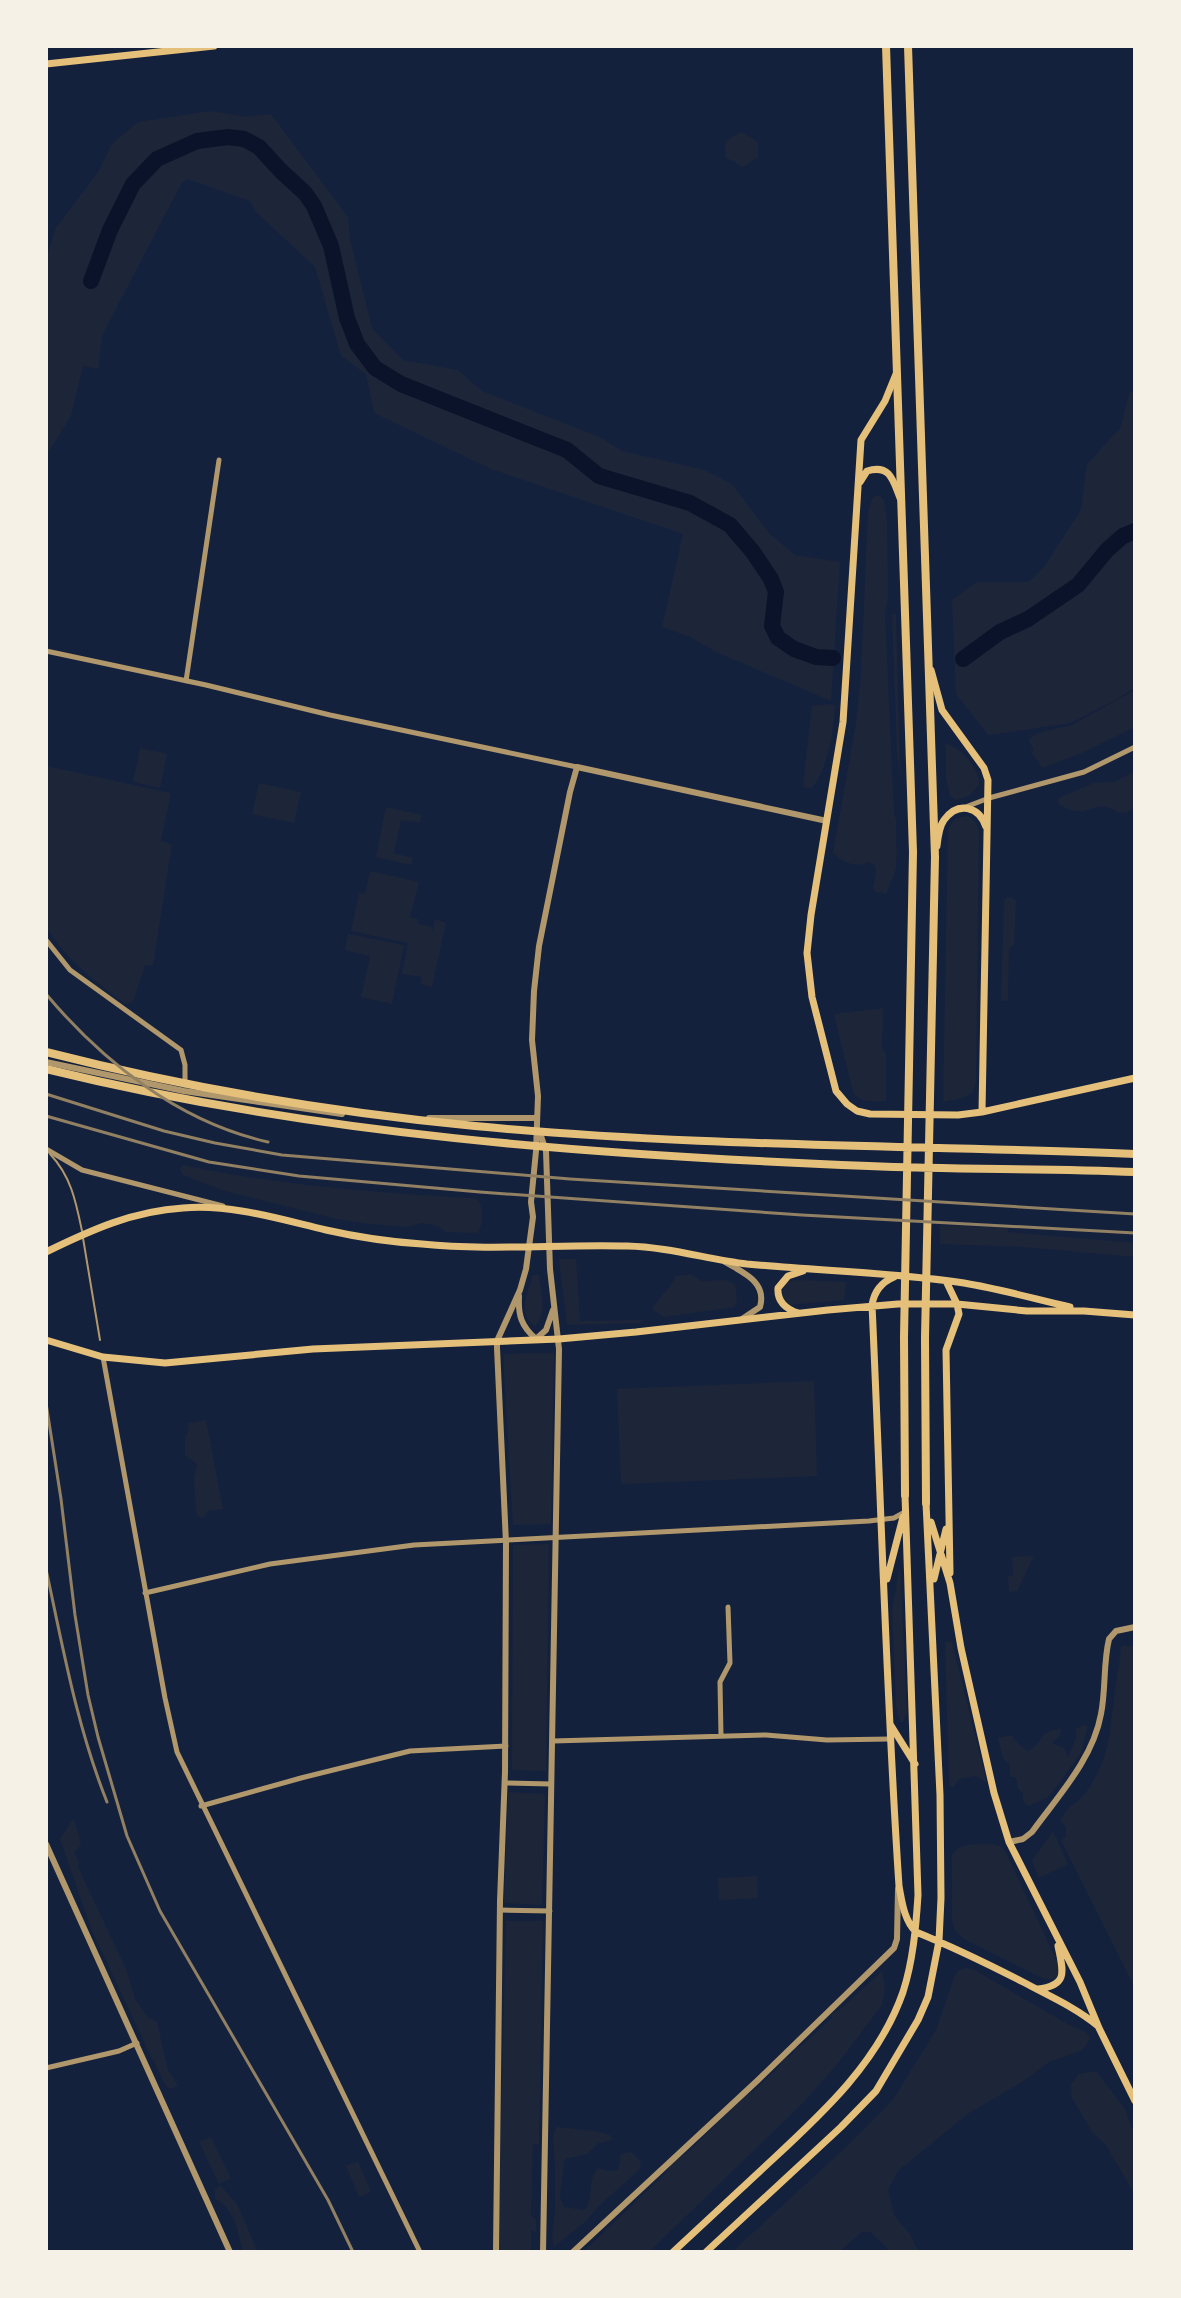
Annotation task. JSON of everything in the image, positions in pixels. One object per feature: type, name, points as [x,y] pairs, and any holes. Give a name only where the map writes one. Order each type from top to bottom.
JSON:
[{"type":"main road","points":[[46,64],[214,46]]},
{"type":"main road","points":[[673,2252],[822,2114],[855,2076],[893,2017],[904,1990],[916,1932],[918,1895],[905,1495],[904,1337],[913,852],[886,46]]},
{"type":"main road","points":[[706,2252],[876,2091],[928,1997],[939,1941],[940,1795],[926,1503],[925,1338],[935,857],[908,46]]},
{"type":"main road","points":[[897,372],[885,401],[861,440],[843,722],[807,953],[812,997],[836,1091],[857,1111],[870,1114],[958,1115],[1135,1078]]},
{"type":"main road","points":[[858,488],[867,471],[881,469],[893,481],[903,505]]},
{"type":"main road","points":[[929,660],[942,710],[984,768],[988,780],[982,1112]]},
{"type":"main road","points":[[935,857],[940,828],[946,817],[962,809],[968,808],[981,815],[988,833]]},
{"type":"main road","points":[[46,1052],[221,1091],[475,1126],[655,1138],[1135,1154]]},
{"type":"main road","points":[[46,1069],[205,1104],[476,1141],[869,1166],[1135,1172]]},
{"type":"main road","points":[[46,1252],[82,1234],[126,1218],[159,1210],[209,1207],[240,1210],[346,1234],[395,1241],[470,1248],[630,1246],[723,1260],[946,1281],[1084,1311]]},
{"type":"main road","points":[[800,1314],[783,1305],[778,1288],[788,1276],[813,1269]]},
{"type":"main road","points":[[896,1276],[881,1285],[872,1305],[889,1722],[899,1886],[904,1912],[916,1932],[1065,2003],[1099,2028]]},
{"type":"main road","points":[[946,1281],[959,1314],[951,1333],[946,1361],[950,1583]]},
{"type":"main road","points":[[46,1340],[103,1357],[165,1363],[313,1349],[559,1339],[731,1323],[872,1305],[957,1304],[1027,1311],[1135,1315]]},
{"type":"main road","points":[[884,1600],[905,1495]]},
{"type":"main road","points":[[926,1503],[950,1583],[961,1648],[994,1793],[1009,1842],[1080,1982],[1135,2101]]},
{"type":"main road","points":[[932,1596],[949,1519]]},
{"type":"main road","points":[[889,1722],[915,1766]]},
{"type":"main road","points":[[1036,1989],[1056,1985],[1061,1980],[1063,1973],[1057,1940]]},
{"type":"street","points":[[186,681],[219,460]]},
{"type":"street","points":[[46,651],[827,821]]},
{"type":"street","points":[[962,809],[989,798],[1084,772],[1135,747]]},
{"type":"street","points":[[554,1307],[546,1330],[536,1339],[525,1329],[518,1309],[533,1217],[531,1202],[538,1096],[532,1040],[534,991],[539,946],[577,767]]},
{"type":"street","points":[[46,940],[70,970],[181,1050],[185,1065],[184,1091]]},
{"type":"street","points":[[46,1062],[184,1091],[313,1111],[356,1115],[537,1118]]},
{"type":"street","points":[[537,1118],[540,1139],[546,1151],[554,1307],[559,1339],[543,2252]]},
{"type":"street","points":[[46,1150],[82,1170],[240,1210]]},
{"type":"street","points":[[723,1260],[754,1280],[762,1296],[756,1311],[731,1323]]},
{"type":"street","points":[[496,2252],[500,1910],[506,1746],[506,1539],[497,1341],[520,1290]]},
{"type":"street","points":[[103,1357],[172,1735],[181,1764],[420,2252]]},
{"type":"street","points":[[145,1593],[289,1560],[414,1545],[882,1519],[903,1513]]},
{"type":"street","points":[[721,1736],[720,1682],[730,1663],[728,1607]]},
{"type":"street","points":[[1009,1842],[1023,1839],[1032,1832],[1086,1756],[1101,1714],[1109,1639],[1116,1631],[1135,1627]]},
{"type":"street","points":[[553,1741],[766,1735],[827,1740],[890,1739]]},
{"type":"street","points":[[201,1806],[410,1751],[506,1746]]},
{"type":"street","points":[[505,1783],[551,1784]]},
{"type":"street","points":[[46,1844],[230,2252]]},
{"type":"street","points":[[573,2252],[894,1948],[899,1886]]},
{"type":"street","points":[[500,1910],[550,1911]]},
{"type":"street","points":[[46,2068],[119,2051],[137,2043]]},
{"type":"lane","points":[[46,1150],[60,1164],[77,1204],[100,1340]]},
{"type":"shaded area","points":[[210,111],[246,117],[271,114],[348,217],[350,239],[372,328],[403,360],[458,370],[482,391],[602,438],[622,451],[705,470],[732,484],[769,533],[795,555],[840,562],[831,701],[662,627],[683,534],[491,469],[374,413],[366,374],[341,356],[315,267],[255,211],[250,201],[187,179],[181,184],[102,336],[98,369],[83,366],[71,416],[46,456],[46,259],[56,228],[98,172],[112,144],[138,122]]},
{"type":"shaded area","points":[[741,132],[758,142],[758,157],[743,167],[725,157],[726,141]]},
{"type":"shaded area","points":[[1135,390],[1135,688],[1071,723],[988,735],[956,694],[952,600],[977,582],[1029,582],[1044,567],[1081,510],[1087,464],[1121,427],[1129,393]]},
{"type":"shaded area","points":[[879,495],[884,500],[887,520],[888,596],[885,614],[896,819],[896,868],[887,894],[873,889],[875,866],[869,862],[850,864],[833,853],[856,723],[868,512],[873,497]]},
{"type":"shaded area","points":[[892,614],[896,614],[900,777],[897,754]]},
{"type":"shaded area","points":[[1135,690],[1135,727],[1082,753],[1042,768],[1031,752],[1034,750],[1028,740],[1038,733],[1072,725]]},
{"type":"shaded area","points":[[835,705],[826,761],[811,788],[803,787],[812,706]]},
{"type":"shaded area","points":[[946,744],[958,749],[978,779],[979,785],[969,796],[956,800],[950,796],[946,779]]},
{"type":"shaded area","points":[[140,748],[167,754],[160,788],[133,782]]},
{"type":"shaded area","points":[[46,766],[171,793],[161,841],[172,844],[153,965],[145,965],[133,1002],[125,1004],[92,978],[72,960],[46,927]]},
{"type":"shaded area","points":[[1135,771],[1135,807],[1127,812],[1118,813],[1103,807],[1076,811],[1058,803],[1059,798],[1094,783],[1114,782]]},
{"type":"shaded area","points":[[259,783],[301,792],[294,823],[252,814]]},
{"type":"shaded area","points":[[386,807],[422,815],[420,823],[401,820],[394,853],[413,858],[411,865],[376,857]]},
{"type":"shaded area","points":[[968,816],[975,821],[979,830],[976,1083],[972,1093],[943,1102],[948,830],[955,819]]},
{"type":"shaded area","points":[[370,871],[419,882],[410,917],[418,919],[418,924],[432,927],[432,932],[435,919],[446,923],[432,987],[421,984],[422,977],[402,974],[408,943],[351,931],[359,893],[365,894]]},
{"type":"shaded area","points":[[1007,897],[1016,901],[1014,945],[1009,949],[1008,1001],[1001,1001],[1004,901]]},
{"type":"shaded area","points":[[348,934],[404,945],[392,1004],[361,997],[370,956],[345,950]]},
{"type":"shaded area","points":[[883,1008],[886,1101],[868,1101],[853,1092],[834,1014]]},
{"type":"shaded area","points":[[182,1165],[326,1187],[471,1198],[480,1204],[482,1221],[477,1233],[446,1232],[435,1225],[421,1223],[408,1227],[333,1218],[225,1191],[183,1175]]},
{"type":"shaded area","points":[[940,1225],[1008,1228],[1008,1232],[1135,1243],[1135,1257],[1024,1247],[940,1244]]},
{"type":"shaded area","points":[[559,1259],[576,1259],[580,1321],[645,1320],[639,1323],[567,1325]]},
{"type":"shaded area","points":[[690,1274],[702,1281],[726,1280],[735,1285],[735,1307],[664,1317],[652,1309],[676,1276]]},
{"type":"shaded area","points":[[533,1275],[539,1275],[543,1302],[535,1326],[529,1321],[525,1309]]},
{"type":"shaded area","points":[[787,1282],[846,1282],[844,1300],[790,1305],[783,1289]]},
{"type":"shaded area","points":[[554,1353],[551,1524],[513,1525],[503,1354]]},
{"type":"shaded area","points":[[814,1381],[817,1476],[621,1484],[617,1389]]},
{"type":"shaded area","points":[[206,1420],[223,1509],[207,1511],[206,1516],[201,1518],[196,1511],[194,1479],[197,1464],[185,1455],[185,1436],[189,1423]]},
{"type":"shaded area","points":[[549,1544],[546,1771],[512,1770],[513,1545]]},
{"type":"shaded area","points":[[1034,1556],[1017,1591],[1009,1592],[1008,1576],[1013,1575],[1012,1557]]},
{"type":"shaded area","points":[[900,1564],[907,1713],[903,1722],[900,1722],[896,1707],[892,1611]]},
{"type":"shaded area","points":[[945,1642],[952,1642],[987,1783],[976,1776],[959,1779],[953,1788],[949,1784]]},
{"type":"shaded area","points":[[1121,1646],[1135,1646],[1135,1988],[1061,1840],[1066,1837],[1066,1827],[1060,1820],[1089,1788],[1106,1752]]},
{"type":"shaded area","points":[[1088,1726],[1081,1753],[1048,1797],[1028,1806],[1018,1789],[1016,1777],[1010,1777],[1010,1765],[1003,1758],[998,1738],[1012,1735],[1028,1751],[1044,1734],[1062,1729],[1052,1743],[1064,1748],[1068,1757],[1076,1738],[1076,1729]]},
{"type":"shaded area","points":[[508,1792],[545,1794],[542,1905],[504,1903]]},
{"type":"shaded area","points":[[74,1818],[81,1845],[74,1852],[78,1867],[127,1971],[135,1999],[147,2016],[157,2022],[168,2070],[178,2086],[170,2089],[149,2053],[92,1931],[60,1839]]},
{"type":"shaded area","points":[[1053,1831],[1068,1864],[1039,1878],[1032,1861]]},
{"type":"shaded area","points":[[992,1844],[1005,1851],[1058,1963],[1059,1974],[1054,1979],[1044,1979],[964,1939],[955,1930],[952,1920],[952,1855],[964,1846]]},
{"type":"shaded area","points":[[757,1876],[758,1898],[719,1900],[718,1878]]},
{"type":"shaded area","points":[[506,1921],[543,1921],[539,2145],[533,2144],[531,2216],[536,2220],[536,2232],[531,2230],[531,2252],[498,2252]]},
{"type":"shaded area","points":[[965,1968],[973,1969],[1086,2032],[1090,2038],[1083,2050],[1049,2062],[969,2113],[898,2171],[888,2190],[894,2215],[919,2252],[891,2252],[870,2232],[862,2232],[839,2252],[732,2252],[892,2101],[936,2030],[954,1977]]},
{"type":"shaded area","points":[[882,1971],[885,1987],[882,2005],[839,2062],[804,2102],[649,2252],[583,2252],[667,2172],[671,2163],[686,2154],[778,2068],[782,2060],[793,2054],[795,2047],[802,2045]]},
{"type":"shaded area","points":[[1096,2071],[1125,2109],[1135,2136],[1135,2195],[1106,2145],[1092,2132],[1072,2098],[1071,2084],[1079,2074]]},
{"type":"shaded area","points":[[557,2127],[594,2131],[610,2135],[613,2140],[598,2143],[588,2154],[564,2161],[560,2197],[564,2207],[585,2210],[594,2173],[598,2168],[618,2170],[621,2154],[631,2152],[641,2165],[586,2221],[554,2247],[553,2135]]},
{"type":"shaded area","points":[[211,2137],[231,2178],[219,2184],[199,2142]]},
{"type":"shaded area","points":[[358,2161],[371,2192],[359,2197],[346,2166]]},
{"type":"shaded area","points":[[220,2185],[237,2204],[258,2252],[243,2252],[231,2215],[215,2199],[215,2190]]},
{"type":"waterway","points":[[91,281],[110,230],[133,184],[157,159],[197,141],[228,137],[244,139],[259,147],[314,206],[331,246],[347,318],[357,344],[375,368],[401,384],[567,450],[599,476],[690,503],[730,525],[771,579],[776,592],[772,626],[778,638],[794,649],[816,657],[833,658]]},
{"type":"waterway","points":[[963,659],[1000,632],[1028,619],[1078,585],[1107,550],[1123,536],[1135,531]]},
{"type":"railway","points":[[46,994],[92,1043],[145,1086],[204,1120],[268,1142]]},
{"type":"railway","points":[[46,1094],[164,1131],[282,1155],[570,1179],[1135,1214]]},
{"type":"railway","points":[[46,1116],[209,1162],[299,1176],[802,1215],[1135,1233]]},
{"type":"railway","points":[[46,1403],[88,1695],[127,1836],[160,1911],[328,2200],[353,2252]]},
{"type":"railway","points":[[46,1569],[79,1716],[107,1802]]}]
